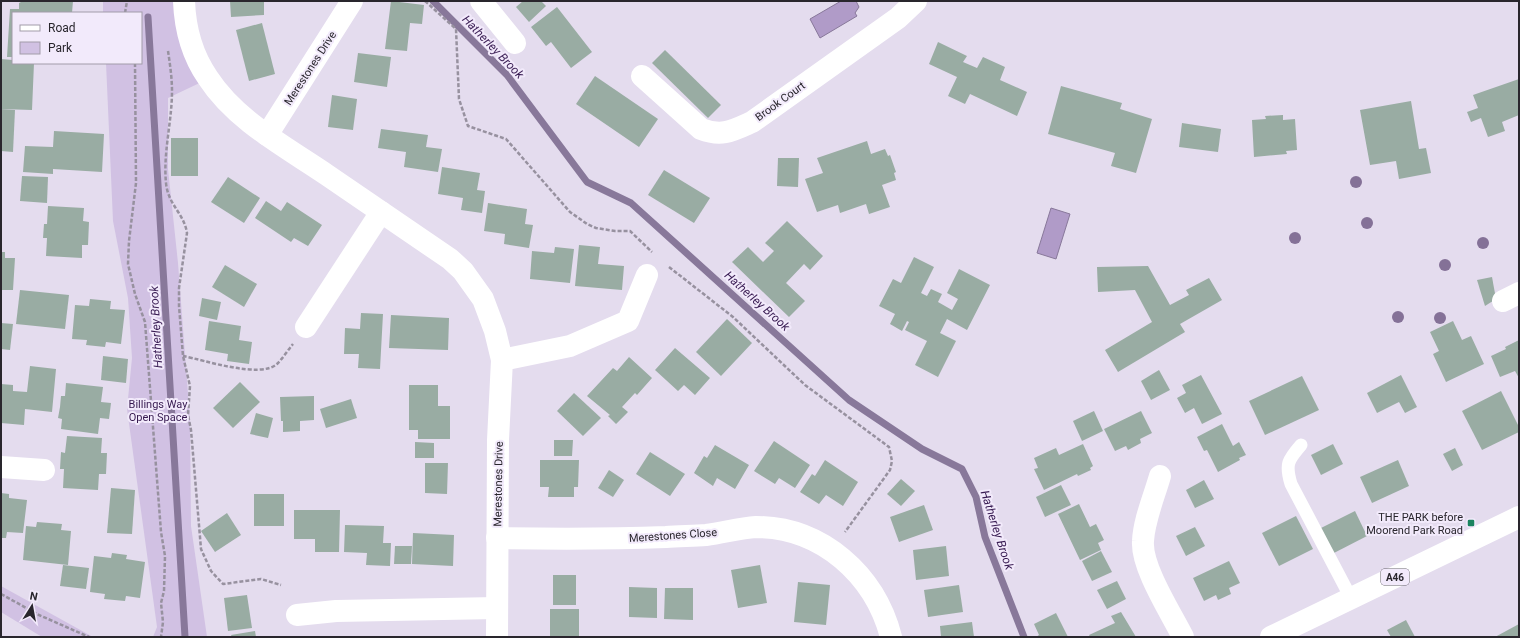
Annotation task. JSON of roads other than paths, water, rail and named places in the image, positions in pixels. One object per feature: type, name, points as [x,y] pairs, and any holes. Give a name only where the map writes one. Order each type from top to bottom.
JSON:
[{"type":"street","name":"Merestones Drive","points":[[184,1],[189,36],[195,54],[208,79],[220,95],[267,135],[450,259],[474,284],[490,315],[502,360],[498,440],[497,637]]},
{"type":"street","name":"Merestones Drive","points":[[267,135],[352,1]]},
{"type":"street","points":[[481,1],[515,43]]},
{"type":"street","name":"Brook Court","points":[[642,76],[700,129],[712,134],[732,131],[752,122],[898,18],[916,1]]},
{"type":"street","points":[[306,327],[382,212]]},
{"type":"street","points":[[502,360],[570,346],[628,320],[647,275]]},
{"type":"street","points":[[1,467],[44,470]]},
{"type":"street","points":[[1160,476],[1144,532],[1143,553],[1148,567],[1183,637]]},
{"type":"street","name":"A46","points":[[1271,637],[1519,517]]},
{"type":"street","name":"Merestones Close","points":[[497,538],[590,539],[685,536],[706,535],[738,528],[757,527],[796,533],[814,540],[831,550],[860,576],[872,591],[881,608],[891,637]]},
{"type":"street","points":[[297,615],[336,611],[497,608]]},
{"type":"lane","points":[[1301,445],[1291,457],[1287,465],[1291,484],[1351,598]]},
{"type":"waterway","name":"Hatherley Brook","points":[[433,1],[507,75],[587,182],[631,203],[849,400],[922,449],[962,469],[976,497],[985,537],[1024,637]]},
{"type":"waterway","name":"Hatherley Brook","points":[[148,17],[185,637]]},
{"type":"place","name":"THE PARK before Moorend Park Road","points":[[1471,523]]},
{"type":"park label","name":"Billings Way Open Space","points":[[158,410]]}]
